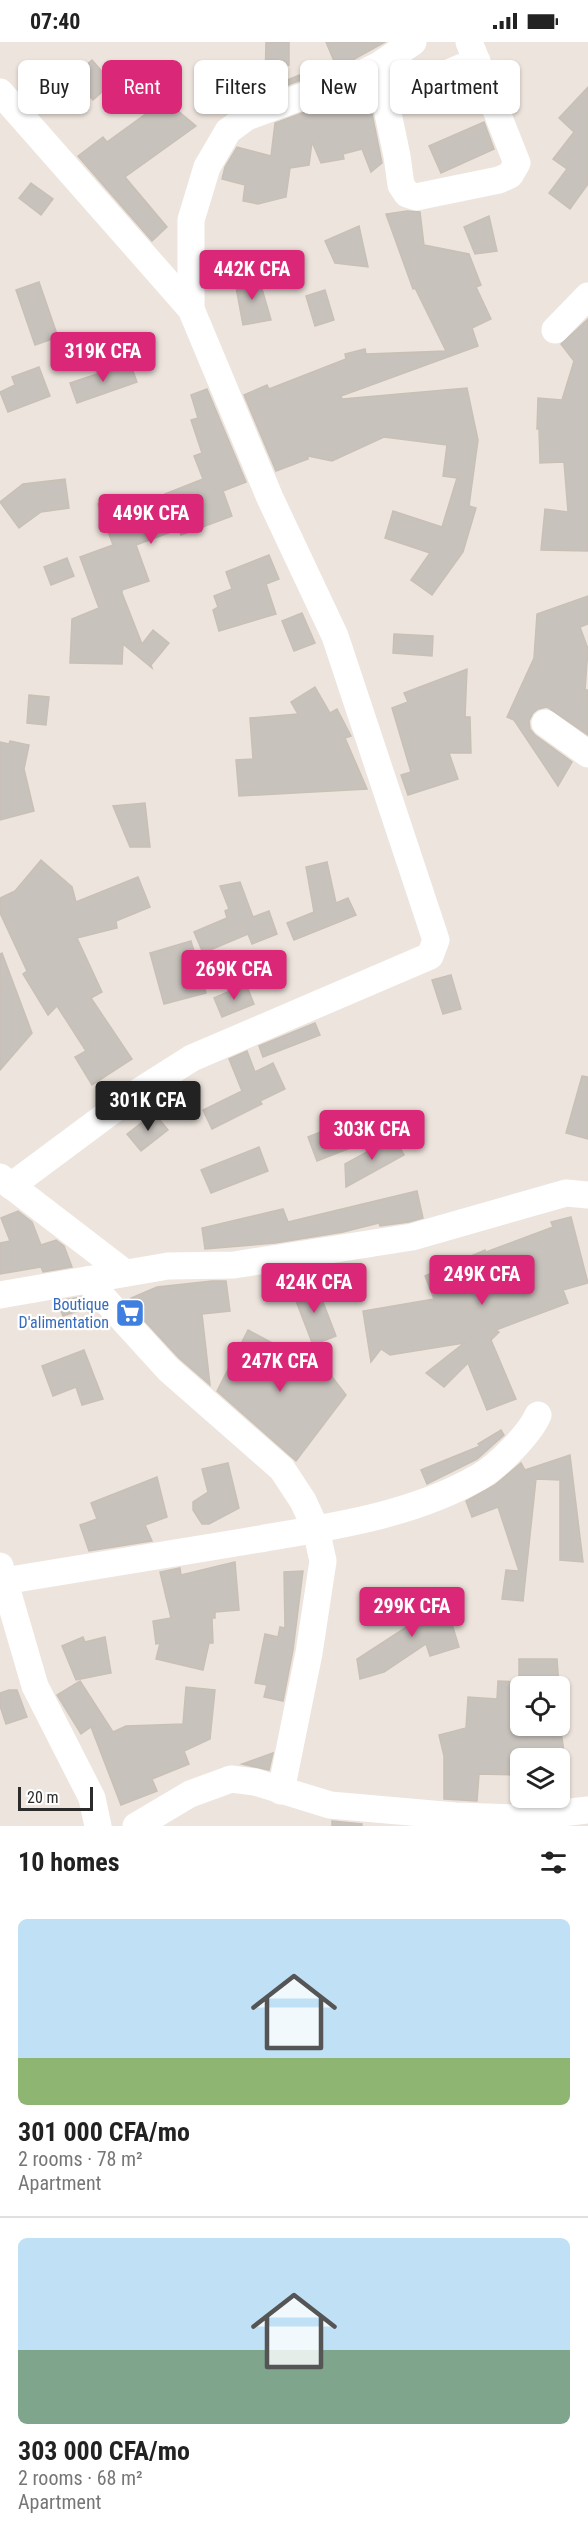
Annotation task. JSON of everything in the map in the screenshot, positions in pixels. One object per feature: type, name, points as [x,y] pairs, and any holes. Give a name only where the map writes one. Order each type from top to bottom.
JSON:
[{"type":"street","points":[[386,99],[473,51],[517,163],[510,175],[499,180],[416,197],[407,194],[401,185],[378,66],[413,42]]},
{"type":"street","points":[[0,92],[191,309],[270,498],[335,636],[436,940],[429,956],[192,1058],[5,1182],[124,1273]]},
{"type":"street","points":[[191,309],[191,220],[207,167],[228,131],[247,117],[300,98]]},
{"type":"street","points":[[555,330],[588,296]]},
{"type":"street","points":[[545,723],[588,754]]},
{"type":"street","points":[[0,1295],[168,1266],[234,1265],[412,1238],[566,1193],[588,1195]]},
{"type":"street","points":[[87,1280],[168,1369],[282,1469],[303,1501],[316,1529],[323,1561],[309,1653],[281,1791]]},
{"type":"street","points":[[98,1826],[92,1798],[35,1686],[2,1574],[316,1529],[405,1508],[480,1477],[533,1427],[538,1415]]},
{"type":"street","points":[[136,1826],[190,1794],[231,1779],[255,1782],[330,1805],[455,1816],[519,1818],[588,1810]]},
{"type":"building","points":[[266,42],[289,42],[288,66],[288,60],[266,60]]},
{"type":"building","points":[[326,42],[385,42],[353,60],[334,60]]},
{"type":"building","points":[[92,60],[102,72],[102,92],[93,100],[90,97],[90,62]]},
{"type":"building","points":[[300,75],[300,80],[288,85],[288,80]]},
{"type":"building","points":[[588,87],[588,184],[570,209],[549,193],[567,169],[553,159],[574,132],[559,118]]},
{"type":"building","points":[[146,114],[182,114],[196,126],[125,177],[167,227],[152,241],[78,156],[103,137],[107,142]]},
{"type":"building","points":[[300,114],[372,114],[382,163],[371,172],[362,149],[343,154],[344,159],[321,163],[312,142],[309,165],[290,168],[286,197],[258,204],[243,201],[245,185],[222,179],[225,167],[237,147],[271,156],[275,123]]},
{"type":"building","points":[[484,122],[494,149],[441,173],[429,146]]},
{"type":"building","points":[[31,183],[53,199],[41,215],[19,198]]},
{"type":"building","points":[[420,212],[424,245],[469,254],[481,285],[476,287],[491,319],[472,328],[478,346],[341,396],[342,399],[467,388],[478,440],[469,506],[476,508],[463,552],[432,595],[411,580],[430,553],[385,538],[393,511],[442,527],[457,478],[443,476],[447,445],[384,437],[332,461],[308,456],[308,459],[276,471],[244,395],[267,385],[269,389],[346,359],[345,354],[365,349],[366,354],[446,351],[415,288],[413,289],[386,214]]},
{"type":"building","points":[[489,216],[497,251],[475,254],[464,227]]},
{"type":"building","points":[[359,226],[368,267],[335,263],[325,241]]},
{"type":"building","points":[[258,275],[271,320],[243,325],[235,282]]},
{"type":"building","points":[[39,282],[58,337],[35,345],[16,290]]},
{"type":"building","points":[[325,290],[334,320],[315,326],[306,296]]},
{"type":"building","points":[[588,319],[588,551],[541,550],[545,509],[568,512],[564,462],[540,463],[539,429],[537,429],[538,398],[562,400],[574,361],[561,344]]},
{"type":"building","points":[[130,363],[137,382],[77,403],[70,383]]},
{"type":"building","points":[[39,367],[50,396],[8,412],[0,392],[15,385],[12,377]]},
{"type":"building","points":[[207,389],[246,482],[223,491],[232,516],[181,535],[179,529],[136,545],[149,581],[122,590],[142,644],[153,630],[169,643],[151,665],[152,668],[123,644],[122,664],[70,663],[72,619],[99,608],[80,557],[113,545],[98,504],[119,496],[125,515],[167,499],[165,494],[203,479],[194,456],[202,453],[191,420],[198,418],[191,395]]},
{"type":"building","points":[[65,479],[69,508],[41,512],[19,528],[0,502],[23,484]]},
{"type":"building","points":[[269,555],[279,579],[266,584],[276,614],[219,631],[213,610],[218,607],[214,596],[232,589],[226,572]]},
{"type":"building","points":[[67,558],[74,576],[51,585],[44,567]]},
{"type":"building","points":[[588,596],[588,624],[580,627],[588,649],[585,690],[588,690],[588,735],[547,707],[538,709],[529,721],[530,729],[535,735],[572,762],[558,786],[514,720],[507,717],[534,658],[537,614]]},
{"type":"building","points":[[302,613],[315,643],[294,651],[282,621]]},
{"type":"building","points":[[394,634],[433,636],[432,656],[393,653]]},
{"type":"building","points":[[467,669],[465,717],[470,717],[471,753],[449,753],[458,779],[408,795],[401,775],[411,772],[392,708],[408,702],[404,693]]},
{"type":"building","points":[[315,687],[330,713],[337,709],[351,736],[345,738],[367,789],[239,796],[236,760],[253,759],[250,718],[298,714],[291,702]]},
{"type":"building","points":[[29,695],[49,697],[46,725],[27,723]]},
{"type":"building","points":[[10,741],[29,745],[24,769],[34,811],[0,820],[0,742],[9,744]]},
{"type":"building","points":[[145,803],[150,847],[130,847],[113,806]]},
{"type":"building","points":[[41,860],[72,887],[76,902],[138,877],[150,907],[116,921],[117,928],[77,938],[102,992],[91,998],[132,1059],[92,1085],[75,1057],[86,1051],[57,1006],[48,1015],[23,974],[27,971],[0,913],[0,898],[15,891]]},
{"type":"building","points":[[327,862],[336,903],[348,898],[356,915],[294,940],[287,923],[314,912],[306,867]]},
{"type":"building","points":[[240,882],[253,917],[269,911],[277,934],[252,944],[248,934],[203,953],[194,932],[227,918],[225,911],[229,909],[220,886]]},
{"type":"building","points":[[191,941],[206,993],[164,1004],[150,953]]},
{"type":"building","points":[[2,953],[32,1033],[0,1070],[0,954]]},
{"type":"building","points":[[451,975],[461,1009],[443,1014],[432,980]]},
{"type":"building","points":[[246,984],[254,1004],[222,1017],[214,998]]},
{"type":"building","points":[[315,1023],[320,1035],[263,1057],[259,1046]]},
{"type":"building","points":[[247,1051],[255,1072],[273,1063],[285,1089],[260,1101],[262,1104],[212,1129],[203,1110],[242,1091],[229,1059]]},
{"type":"building","points":[[582,1076],[588,1077],[588,1139],[566,1133]]},
{"type":"building","points":[[154,1113],[168,1130],[141,1151],[127,1134]]},
{"type":"building","points":[[341,1124],[350,1148],[317,1161],[308,1137]]},
{"type":"building","points":[[394,1137],[404,1155],[346,1187],[345,1164]]},
{"type":"building","points":[[259,1147],[268,1171],[211,1193],[201,1170]]},
{"type":"building","points":[[417,1191],[423,1218],[409,1222],[380,1226],[379,1223],[343,1232],[275,1243],[205,1249],[202,1228],[283,1209],[288,1222]]},
{"type":"building","points":[[18,1211],[32,1222],[41,1245],[56,1240],[64,1246],[72,1267],[43,1272],[41,1267],[0,1274],[0,1243],[10,1241],[1,1218]]},
{"type":"building","points":[[571,1217],[588,1283],[563,1290],[568,1303],[496,1330],[499,1332],[491,1340],[516,1399],[487,1410],[468,1363],[444,1387],[426,1373],[464,1343],[390,1355],[381,1349],[371,1362],[363,1311],[434,1299],[425,1276],[485,1250],[486,1252],[553,1227],[551,1222]]},
{"type":"building","points":[[226,1281],[230,1311],[202,1314],[210,1385],[179,1358],[143,1319],[131,1298],[157,1287]]},
{"type":"building","points":[[316,1284],[336,1336],[313,1345],[293,1293]]},
{"type":"building","points":[[81,1297],[87,1308],[63,1316],[57,1301]]},
{"type":"building","points":[[248,1330],[330,1374],[346,1395],[296,1461],[217,1391]]},
{"type":"building","points":[[84,1350],[103,1399],[82,1405],[76,1387],[53,1396],[42,1366]]},
{"type":"building","points":[[501,1430],[504,1435],[477,1459],[427,1484],[421,1470],[480,1446],[478,1444]]},
{"type":"building","points":[[570,1455],[583,1562],[560,1560],[560,1480],[536,1479],[523,1601],[502,1599],[506,1570],[519,1571],[498,1507],[472,1517],[466,1501],[495,1485],[521,1463],[525,1470]]},
{"type":"building","points":[[228,1463],[239,1508],[209,1524],[202,1524],[193,1510],[193,1502],[208,1492],[202,1469]]},
{"type":"building","points":[[157,1477],[167,1517],[145,1525],[152,1541],[89,1551],[80,1525],[97,1519],[91,1503]]},
{"type":"building","points":[[235,1562],[239,1610],[215,1612],[215,1618],[212,1618],[213,1643],[209,1643],[203,1670],[156,1659],[160,1643],[156,1644],[153,1621],[171,1618],[160,1572],[180,1568],[181,1575]]},
{"type":"building","points":[[303,1571],[293,1650],[283,1701],[264,1697],[267,1685],[255,1683],[265,1634],[278,1637],[280,1627],[285,1628],[284,1572]]},
{"type":"building","points":[[426,1588],[452,1624],[459,1647],[430,1656],[426,1644],[384,1672],[360,1679],[357,1659],[422,1617],[409,1601]]},
{"type":"building","points":[[83,1637],[85,1642],[105,1637],[111,1673],[76,1680],[62,1646]]},
{"type":"building","points":[[519,1659],[557,1659],[558,1676],[519,1676]]},
{"type":"building","points":[[80,1681],[113,1732],[126,1726],[183,1724],[186,1687],[215,1690],[210,1739],[184,1751],[189,1764],[152,1779],[157,1791],[121,1805],[91,1727],[81,1734],[57,1695]]},
{"type":"building","points":[[498,1681],[510,1682],[510,1736],[562,1736],[563,1748],[510,1748],[510,1775],[479,1774],[477,1801],[444,1799],[444,1756],[439,1735],[466,1728],[468,1697],[497,1699]]},
{"type":"building","points":[[17,1690],[27,1717],[6,1724],[0,1706],[0,1693]]},
{"type":"building","points":[[273,1753],[269,1770],[242,1764]]},
{"type":"building","points":[[332,1821],[362,1824],[362,1826],[332,1826]]},
{"type":"place","name":"Boutique D'alimentation","points":[[130,1313]]}]
